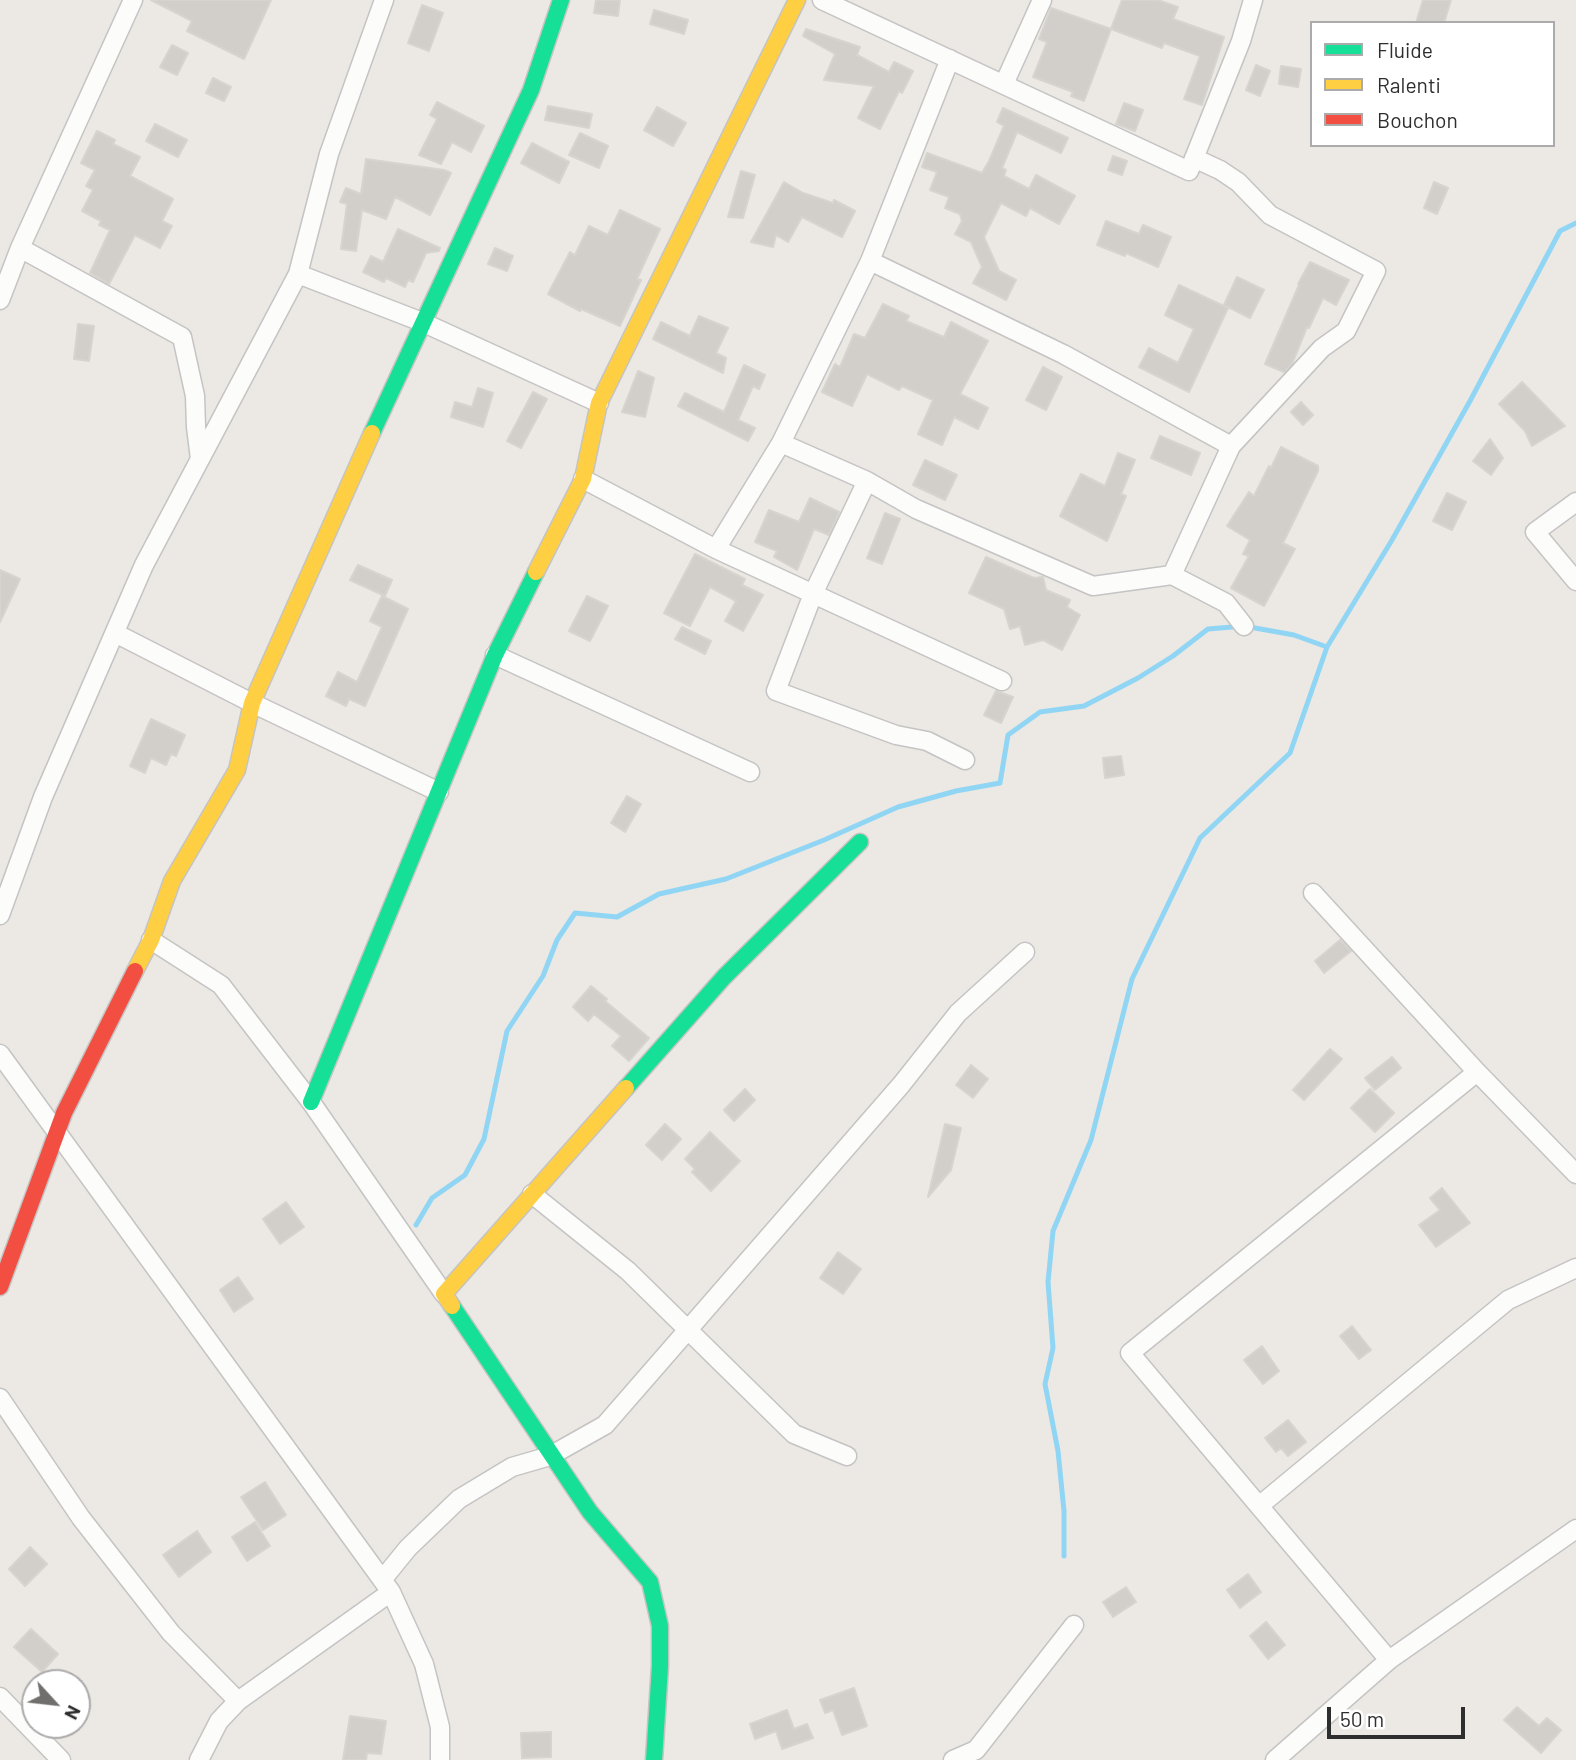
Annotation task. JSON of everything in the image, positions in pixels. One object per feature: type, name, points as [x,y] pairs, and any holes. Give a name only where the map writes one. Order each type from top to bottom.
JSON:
[{"type":"street","points":[[0,300],[20,248],[132,0]]},
{"type":"street","points":[[0,915],[43,797],[144,565],[298,274],[329,154],[384,0]]},
{"type":"street","points":[[0,1287],[64,1113],[151,940],[172,881],[237,770],[252,703],[422,322],[531,90],[562,0]]},
{"type":"street","points":[[311,1102],[495,655],[583,480],[599,403],[797,0]]},
{"type":"street","points":[[822,0],[1189,171],[1241,41],[1253,0]]},
{"type":"street","points":[[1004,84],[1042,0]]},
{"type":"street","points":[[716,549],[780,443],[870,261],[950,59]]},
{"type":"street","points":[[1172,575],[1231,446],[1322,348],[1346,331],[1376,271],[1270,215],[1238,182],[1194,158]]},
{"type":"street","points":[[20,248],[182,337],[195,396],[200,459]]},
{"type":"street","points":[[870,261],[1063,354],[1231,446]]},
{"type":"street","points":[[298,274],[422,322],[599,403]]},
{"type":"street","points":[[780,443],[867,481],[916,509],[1093,586],[1172,575],[1226,603],[1244,626]]},
{"type":"street","points":[[583,480],[716,549],[1002,681]]},
{"type":"street","points":[[867,481],[813,594],[776,691],[896,735],[927,741],[965,760]]},
{"type":"street","points":[[1576,502],[1535,532],[1576,581]]},
{"type":"street","points":[[115,633],[252,703],[439,792]]},
{"type":"street","points":[[495,655],[750,772]]},
{"type":"street","points":[[443,1294],[724,977],[860,842]]},
{"type":"street","points":[[1313,893],[1477,1072],[1576,1174]]},
{"type":"street","points":[[151,940],[221,985],[311,1102],[550,1456],[590,1511],[650,1582],[660,1626],[654,1760]]},
{"type":"street","points":[[199,1760],[219,1721],[238,1701],[387,1586],[408,1548],[459,1499],[512,1467],[550,1456],[606,1425],[901,1085],[958,1013],[1025,951]]},
{"type":"street","points":[[0,1054],[387,1586],[424,1664],[440,1727],[440,1760]]},
{"type":"street","points":[[1389,1660],[1130,1353],[1477,1072]]},
{"type":"street","points":[[532,1194],[628,1271],[794,1434],[847,1456]]},
{"type":"street","points":[[1259,1506],[1508,1300],[1576,1268]]},
{"type":"street","points":[[0,1398],[81,1518],[171,1633],[238,1701]]},
{"type":"street","points":[[1275,1760],[1389,1660],[1576,1529]]},
{"type":"street","points":[[953,1760],[976,1750],[1074,1625]]},
{"type":"street","points":[[0,1697],[61,1760]]},
{"type":"building","points":[[151,0],[271,0],[244,59],[187,31],[192,21]]},
{"type":"building","points":[[596,0],[620,0],[618,16],[594,13]]},
{"type":"building","points":[[1122,0],[1158,0],[1178,7],[1173,19],[1224,37],[1202,105],[1184,99],[1200,56],[1164,43],[1162,48],[1111,29]]},
{"type":"building","points":[[1423,0],[1451,0],[1445,21],[1417,21]]},
{"type":"building","points":[[422,5],[443,13],[429,51],[408,43]]},
{"type":"building","points":[[1051,8],[1111,29],[1084,101],[1071,96],[1073,92],[1033,77],[1047,42],[1039,39]]},
{"type":"building","points":[[654,10],[688,20],[684,34],[650,24]]},
{"type":"building","points":[[806,29],[860,47],[857,55],[889,72],[894,62],[913,71],[902,93],[899,91],[880,129],[858,118],[874,86],[824,80],[835,54],[803,36]]},
{"type":"building","points":[[172,45],[188,53],[177,75],[160,67]]},
{"type":"building","points":[[1256,65],[1270,71],[1260,96],[1246,90]]},
{"type":"building","points":[[1281,66],[1301,69],[1298,87],[1279,84]]},
{"type":"building","points":[[213,78],[231,87],[224,101],[206,93]]},
{"type":"building","points":[[437,102],[484,126],[471,152],[452,142],[441,164],[419,155],[437,119],[430,115]]},
{"type":"building","points":[[1124,103],[1143,110],[1135,131],[1116,124]]},
{"type":"building","points":[[548,106],[592,114],[589,128],[545,120]]},
{"type":"building","points":[[657,107],[686,123],[673,146],[644,130]]},
{"type":"building","points":[[1003,108],[1068,138],[1061,153],[1017,132],[1002,168],[1006,170],[1004,176],[1029,189],[1036,175],[1075,196],[1059,224],[1030,208],[1026,216],[1001,203],[984,237],[999,271],[1016,280],[1006,300],[973,283],[982,267],[971,242],[955,234],[962,221],[960,214],[945,208],[949,197],[930,190],[937,172],[922,167],[927,153],[982,173],[1004,126],[997,122]]},
{"type":"building","points":[[155,124],[187,140],[178,157],[146,141]]},
{"type":"building","points":[[97,131],[115,140],[113,144],[140,157],[130,176],[173,199],[162,221],[172,226],[160,248],[135,235],[109,284],[90,273],[110,230],[99,225],[101,221],[82,211],[93,190],[86,186],[95,170],[81,163]]},
{"type":"building","points":[[580,133],[608,146],[599,168],[569,155]]},
{"type":"building","points":[[532,143],[569,162],[559,183],[521,163]]},
{"type":"building","points":[[1113,156],[1127,161],[1122,175],[1108,170]]},
{"type":"building","points":[[366,159],[451,173],[430,215],[395,197],[386,219],[362,210],[356,251],[341,249],[347,204],[340,202],[346,188],[361,194]]},
{"type":"building","points":[[741,171],[755,175],[743,218],[728,217]]},
{"type":"building","points":[[784,182],[803,193],[833,203],[834,200],[855,211],[842,237],[802,217],[788,242],[776,235],[773,247],[751,242]]},
{"type":"building","points":[[1434,182],[1448,188],[1437,214],[1424,208]]},
{"type":"building","points":[[620,210],[660,229],[637,279],[641,280],[620,326],[581,309],[580,311],[548,294],[570,252],[575,255],[589,226],[608,235]]},
{"type":"building","points":[[1106,221],[1139,234],[1143,225],[1171,237],[1158,267],[1126,253],[1125,256],[1097,245]]},
{"type":"building","points":[[398,229],[440,248],[439,251],[426,253],[413,282],[408,280],[405,287],[386,278],[384,282],[363,272],[371,256],[383,262]]},
{"type":"building","points":[[495,248],[513,256],[507,271],[488,264]]},
{"type":"building","points":[[1310,262],[1349,280],[1336,305],[1323,298],[1309,328],[1307,327],[1292,364],[1284,372],[1265,364]]},
{"type":"building","points":[[1237,277],[1264,290],[1250,318],[1224,305]]},
{"type":"building","points":[[1179,285],[1228,308],[1189,392],[1139,367],[1149,348],[1178,363],[1194,329],[1165,315]]},
{"type":"building","points":[[883,304],[909,316],[906,321],[944,337],[951,322],[988,341],[960,394],[988,408],[978,429],[954,417],[942,445],[918,434],[933,400],[902,386],[899,390],[867,374],[852,406],[822,392],[835,364],[840,367],[854,334],[865,338]]},
{"type":"building","points":[[699,316],[728,328],[716,353],[726,358],[723,373],[653,339],[661,322],[690,336]]},
{"type":"building","points":[[78,324],[94,326],[89,361],[74,359]]},
{"type":"building","points":[[744,365],[765,375],[759,389],[753,386],[738,420],[755,428],[748,441],[678,406],[685,393],[724,412]]},
{"type":"building","points":[[1043,367],[1062,377],[1046,410],[1026,400]]},
{"type":"building","points":[[638,371],[654,378],[645,417],[622,412]]},
{"type":"building","points":[[1522,382],[1565,426],[1532,446],[1525,431],[1499,404]]},
{"type":"building","points":[[478,388],[493,393],[483,427],[451,417],[455,402],[472,407]]},
{"type":"building","points":[[533,392],[547,399],[521,448],[507,441]]},
{"type":"building","points":[[1301,402],[1313,415],[1303,425],[1291,412]]},
{"type":"building","points":[[1160,436],[1200,453],[1191,475],[1151,458]]},
{"type":"building","points":[[1490,439],[1503,458],[1491,475],[1473,461]]},
{"type":"building","points":[[1281,447],[1318,466],[1318,471],[1283,543],[1295,549],[1264,606],[1231,588],[1249,556],[1243,554],[1250,540],[1227,526],[1249,492],[1254,496]]},
{"type":"building","points":[[1118,453],[1135,460],[1121,494],[1126,496],[1107,541],[1060,516],[1081,474],[1105,486]]},
{"type":"building","points":[[925,460],[957,475],[945,500],[913,485]]},
{"type":"building","points":[[1447,493],[1466,502],[1452,530],[1433,521]]},
{"type":"building","points":[[810,498],[839,512],[829,535],[814,529],[797,570],[774,557],[777,551],[755,542],[769,510],[799,522]]},
{"type":"building","points":[[885,513],[900,519],[882,564],[867,558]]},
{"type":"building","points":[[695,554],[745,579],[742,585],[763,595],[743,631],[725,621],[736,601],[710,587],[690,626],[664,613]]},
{"type":"building","points":[[986,557],[1034,578],[1043,577],[1046,590],[1070,600],[1067,607],[1080,615],[1062,650],[1043,640],[1025,645],[1020,626],[1010,629],[1004,609],[969,593]]},
{"type":"building","points":[[358,565],[392,580],[385,596],[350,580]]},
{"type":"building","points":[[0,570],[20,579],[0,622]]},
{"type":"building","points":[[382,596],[408,609],[365,706],[349,699],[346,706],[326,696],[338,672],[357,682],[382,627],[370,621]]},
{"type":"building","points":[[587,596],[608,606],[590,641],[569,631]]},
{"type":"building","points":[[682,627],[711,641],[705,654],[675,639]]},
{"type":"building","points":[[996,691],[1013,697],[1001,723],[984,715]]},
{"type":"building","points":[[151,719],[185,735],[176,756],[171,754],[166,765],[151,758],[145,773],[130,766]]},
{"type":"building","points":[[1121,756],[1124,775],[1105,778],[1103,758]]},
{"type":"building","points":[[627,796],[641,804],[625,832],[611,823]]},
{"type":"building","points":[[1340,940],[1351,951],[1324,973],[1315,961]]},
{"type":"building","points":[[591,986],[649,1038],[629,1061],[612,1046],[621,1036],[594,1014],[588,1021],[573,1007]]},
{"type":"building","points":[[1330,1049],[1342,1059],[1304,1100],[1293,1090]]},
{"type":"building","points":[[1392,1057],[1401,1068],[1375,1090],[1365,1078]]},
{"type":"building","points":[[971,1065],[988,1079],[973,1098],[956,1085]]},
{"type":"building","points":[[745,1089],[755,1100],[734,1121],[724,1110]]},
{"type":"building","points":[[1370,1089],[1394,1113],[1375,1132],[1351,1108]]},
{"type":"building","points":[[665,1124],[681,1139],[662,1160],[646,1145]]},
{"type":"building","points":[[945,1124],[961,1128],[951,1170],[928,1197]]},
{"type":"building","points":[[710,1132],[740,1161],[711,1191],[692,1172],[695,1169],[685,1159]]},
{"type":"building","points":[[1442,1188],[1470,1223],[1436,1247],[1419,1225],[1440,1210],[1430,1198]]},
{"type":"building","points":[[286,1202],[304,1227],[280,1244],[263,1219]]},
{"type":"building","points":[[838,1252],[861,1269],[843,1294],[820,1278]]},
{"type":"building","points":[[238,1277],[253,1299],[234,1312],[220,1290]]},
{"type":"building","points":[[1352,1326],[1371,1350],[1359,1359],[1340,1336]]},
{"type":"building","points":[[1262,1346],[1279,1371],[1263,1384],[1244,1360]]},
{"type":"building","points":[[1288,1420],[1306,1442],[1288,1456],[1281,1448],[1276,1452],[1265,1438]]},
{"type":"building","points":[[265,1482],[286,1515],[263,1530],[241,1497]]},
{"type":"building","points":[[255,1522],[270,1546],[247,1561],[232,1537]]},
{"type":"building","points":[[197,1531],[211,1552],[179,1577],[163,1555]]},
{"type":"building","points":[[30,1547],[47,1564],[25,1586],[9,1569]]},
{"type":"building","points":[[1248,1574],[1261,1592],[1240,1608],[1227,1590]]},
{"type":"building","points":[[1126,1587],[1136,1602],[1113,1617],[1103,1602]]},
{"type":"building","points":[[1266,1622],[1285,1645],[1268,1659],[1250,1636]]},
{"type":"building","points":[[31,1629],[58,1654],[45,1669],[39,1669],[14,1647]]},
{"type":"building","points":[[854,1688],[867,1726],[842,1735],[833,1710],[825,1713],[820,1700]]},
{"type":"building","points":[[1517,1707],[1539,1726],[1547,1718],[1561,1730],[1541,1753],[1504,1720]]},
{"type":"building","points":[[787,1710],[794,1729],[807,1724],[813,1738],[782,1749],[776,1731],[755,1739],[750,1724]]},
{"type":"building","points":[[350,1716],[386,1721],[381,1754],[367,1753],[366,1760],[343,1760]]},
{"type":"building","points":[[551,1732],[551,1757],[522,1758],[521,1733]]},
{"type":"waterway","points":[[1064,1556],[1064,1511],[1058,1451],[1045,1384],[1053,1348],[1048,1282],[1053,1231],[1091,1140],[1132,979],[1200,838],[1290,753],[1327,647],[1392,540],[1470,401],[1560,231],[1576,223]]},
{"type":"waterway","points":[[416,1225],[432,1198],[465,1175],[484,1139],[507,1031],[543,976],[557,940],[575,913],[617,917],[659,894],[726,879],[898,807],[956,791],[1000,783],[1008,735],[1040,712],[1084,706],[1138,678],[1208,629],[1244,626],[1294,635],[1327,647]]},
{"type":"traffic: fast","points":[[372,433],[531,90],[561,0]]},
{"type":"traffic: fast","points":[[311,1102],[495,655],[536,572]]},
{"type":"traffic: fast","points":[[626,1088],[724,977],[860,842]]},
{"type":"traffic: fast","points":[[452,1306],[590,1512],[650,1582],[660,1626],[654,1760]]},
{"type":"traffic: slow","points":[[536,572],[583,479],[599,403],[797,0]]},
{"type":"traffic: slow","points":[[135,971],[151,940],[172,881],[237,770],[252,703],[372,433]]},
{"type":"traffic: slow","points":[[452,1306],[444,1294],[626,1088]]},
{"type":"traffic: jam","points":[[0,1287],[64,1113],[135,971]]}]
